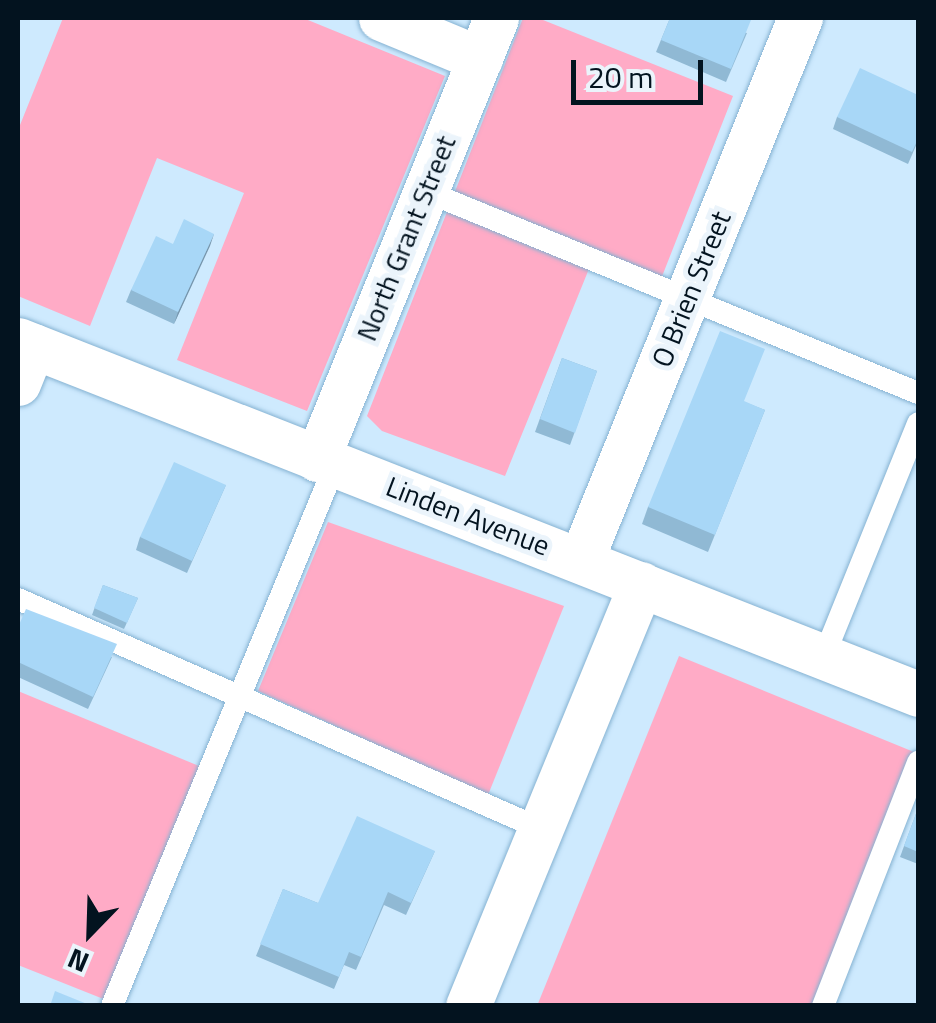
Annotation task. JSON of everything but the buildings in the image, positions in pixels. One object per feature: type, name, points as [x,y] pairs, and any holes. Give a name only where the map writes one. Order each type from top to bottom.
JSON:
[{"type":"street","points":[[381,18],[480,59]]},
{"type":"street","name":"North Grant Street","points":[[326,462],[425,192],[496,18]]},
{"type":"street","name":"O Brien Street","points":[[581,560],[800,18]]},
{"type":"street","name":"Linden Avenue","points":[[22,356],[326,462],[918,694]]},
{"type":"street","points":[[468,1006],[641,584]]},
{"type":"lane","points":[[425,192],[918,393]]},
{"type":"lane","points":[[824,656],[918,423]]},
{"type":"lane","points":[[112,1006],[240,695],[326,462]]},
{"type":"lane","points":[[18,599],[541,829]]},
{"type":"lane","points":[[823,1006],[918,762]]},
{"type":"shaded area","points":[[63,18],[303,18],[445,76],[307,411],[177,360],[244,193],[157,158],[90,326],[18,296],[18,130]]},
{"type":"shaded area","points":[[523,18],[538,18],[733,96],[661,279],[595,254],[505,476],[382,431],[367,416]]},
{"type":"shaded area","points":[[328,522],[564,606],[488,795],[258,691]]},
{"type":"shaded area","points":[[679,656],[914,752],[813,1005],[537,1006]]},
{"type":"shaded area","points":[[18,691],[199,766],[106,1000],[18,965]]}]
